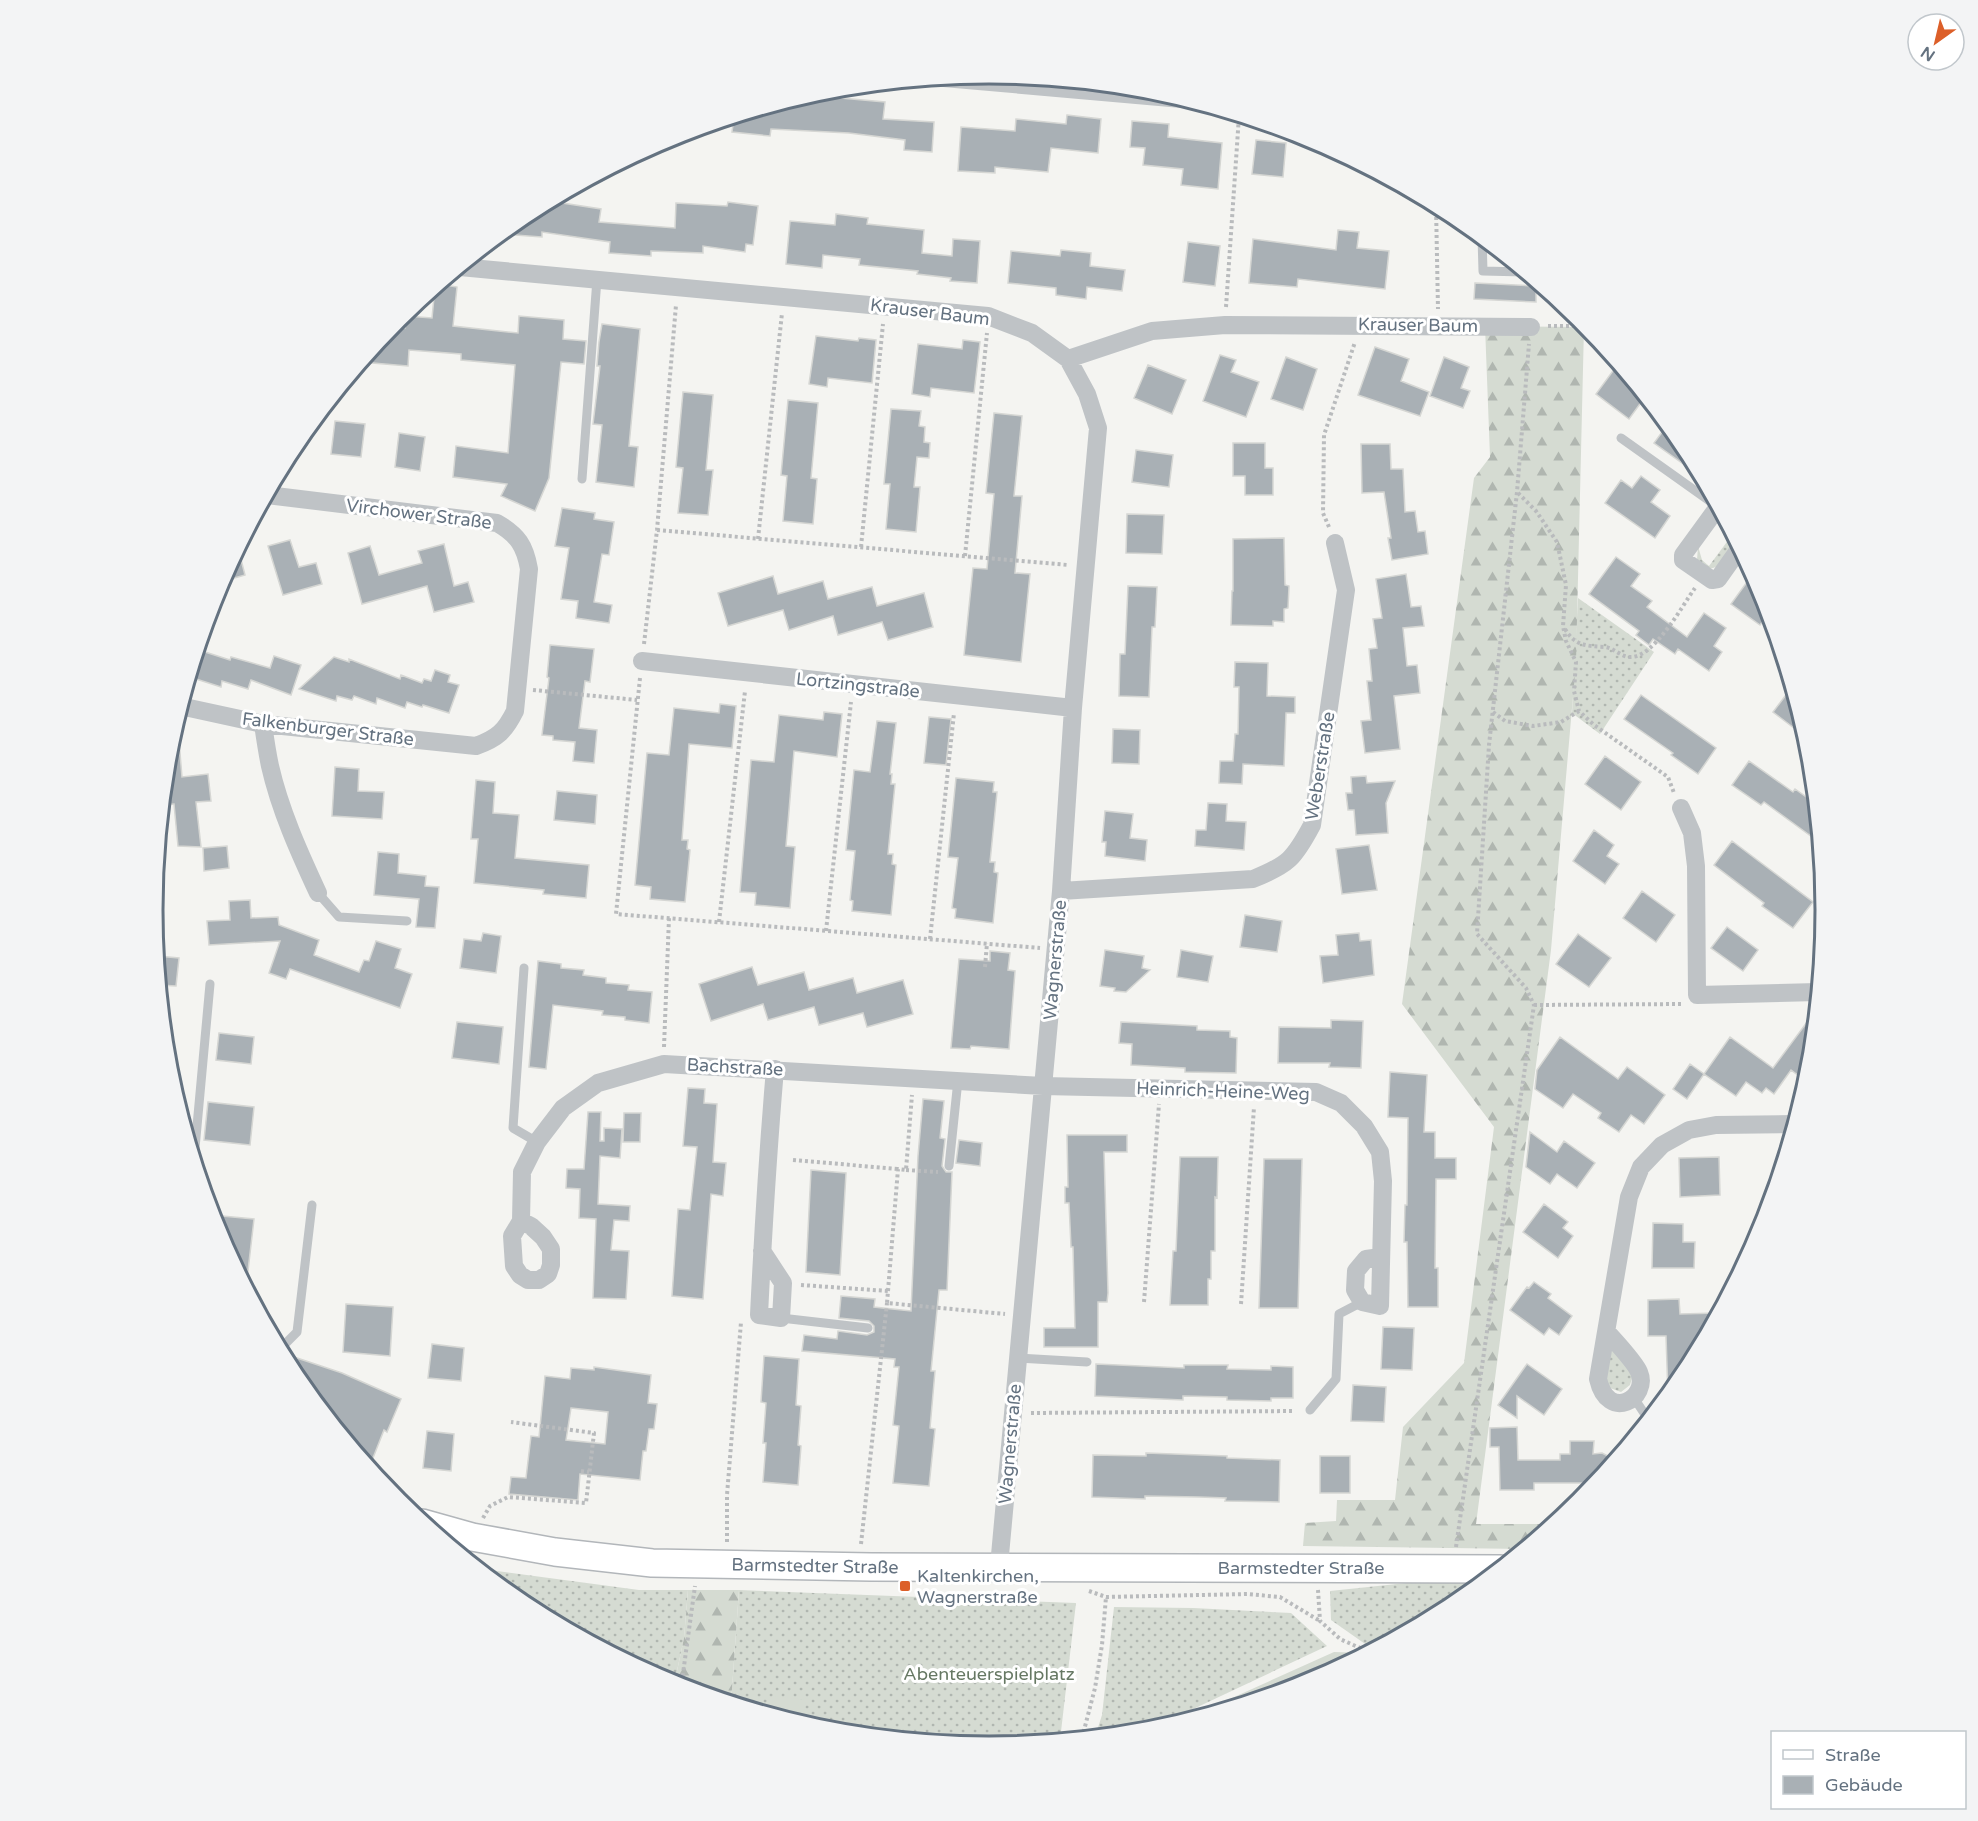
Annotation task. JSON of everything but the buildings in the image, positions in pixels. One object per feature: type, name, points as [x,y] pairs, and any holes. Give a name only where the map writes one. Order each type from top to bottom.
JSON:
[{"type":"main road","name":"Barmstedter Straße","points":[[440,1528],[472,1537],[555,1552],[652,1563],[859,1567],[1488,1569]]},
{"type":"street","points":[[1024,85],[1109,93]]},
{"type":"street","name":"Krauser Baum","points":[[470,268],[988,316],[1032,333],[1068,359],[1152,331],[1225,325],[1531,327]]},
{"type":"street","name":"Wagnerstraße","points":[[999,1566],[1056,949],[1073,708],[1098,428],[1087,394],[1068,359]]},
{"type":"street","name":"Virchower Straße","points":[[274,496],[497,523],[510,530],[519,540],[529,569],[514,711],[507,726],[493,740],[476,746]]},
{"type":"street","points":[[1714,514],[1706,529],[1683,555],[1683,560],[1712,580],[1718,579],[1735,555]]},
{"type":"street","name":"Weberstraße","points":[[1061,891],[1253,879],[1277,869],[1297,852],[1312,825],[1346,590],[1335,543]]},
{"type":"street","name":"Lortzingstraße","points":[[642,661],[1073,708]]},
{"type":"street","name":"Falkenburger Straße","points":[[188,708],[262,724],[476,746]]},
{"type":"street","points":[[262,724],[280,803],[318,893]]},
{"type":"street","points":[[1681,808],[1692,833],[1696,866],[1697,995],[1811,992]]},
{"type":"street","name":"Bachstraße","points":[[521,1221],[522,1172],[537,1142],[564,1108],[598,1083],[664,1064],[1043,1086]]},
{"type":"street","points":[[762,1251],[783,1283],[781,1318],[759,1315],[762,1251],[775,1069]]},
{"type":"street","name":"Heinrich-Heine-Weg","points":[[1043,1086],[1316,1092],[1341,1103],[1364,1126],[1380,1152],[1383,1181],[1380,1306],[1362,1302]]},
{"type":"street","points":[[1607,1332],[1640,1372],[1641,1387],[1634,1398],[1619,1404],[1607,1400],[1600,1391],[1598,1379],[1629,1197],[1641,1167],[1662,1145],[1689,1130],[1716,1125],[1787,1124]]},
{"type":"street","points":[[1362,1302],[1355,1290],[1356,1271],[1366,1259],[1381,1257]]},
{"type":"lane","points":[[1482,248],[1483,271],[1513,272]]},
{"type":"lane","points":[[582,479],[597,279]]},
{"type":"lane","points":[[1621,438],[1706,498]]},
{"type":"lane","points":[[318,893],[339,917],[407,921]]},
{"type":"lane","points":[[524,968],[513,1128],[537,1142]]},
{"type":"lane","points":[[196,1141],[210,984]]},
{"type":"lane","points":[[949,1166],[958,1080]]},
{"type":"lane","points":[[285,1344],[297,1332],[312,1205]]},
{"type":"lane","points":[[1310,1410],[1336,1379],[1339,1314],[1362,1302]]},
{"type":"lane","points":[[781,1318],[868,1328]]},
{"type":"lane","points":[[1017,1358],[1087,1362]]},
{"type":"lane","points":[[1634,1398],[1644,1415]]},
{"type":"path","points":[[1225,325],[1239,123]]},
{"type":"path","points":[[1436,216],[1439,326]]},
{"type":"path","points":[[677,286],[657,530],[637,700],[616,914],[1056,949]]},
{"type":"path","points":[[758,539],[784,296]]},
{"type":"path","points":[[861,547],[884,306]]},
{"type":"path","points":[[965,556],[988,316]]},
{"type":"path","points":[[1335,543],[1323,513],[1324,435],[1361,325]]},
{"type":"path","points":[[1453,1569],[1534,1005],[1526,988],[1477,934],[1493,712],[1517,492],[1531,327],[1573,326]]},
{"type":"path","points":[[1517,492],[1536,511],[1557,542],[1566,585],[1563,626],[1566,642],[1576,662],[1574,691],[1579,711],[1668,777],[1681,808]]},
{"type":"path","points":[[657,530],[1086,566]]},
{"type":"path","points":[[1563,626],[1570,638],[1582,645],[1611,648],[1627,657],[1637,657],[1653,646],[1704,575]]},
{"type":"path","points":[[719,922],[747,672]]},
{"type":"path","points":[[826,931],[853,684]]},
{"type":"path","points":[[517,688],[637,700]]},
{"type":"path","points":[[930,939],[956,695]]},
{"type":"path","points":[[1493,712],[1505,721],[1533,726],[1561,722],[1579,711]]},
{"type":"path","points":[[664,1064],[669,918]]},
{"type":"path","points":[[985,967],[987,944]]},
{"type":"path","points":[[1534,1005],[1689,1004],[1697,995]]},
{"type":"path","points":[[906,1170],[914,1077]]},
{"type":"path","points":[[1144,1302],[1161,1089]]},
{"type":"path","points":[[1242,1304],[1256,1091]]},
{"type":"path","points":[[793,1160],[948,1173],[949,1166]]},
{"type":"path","points":[[859,1567],[887,1303],[898,1169]]},
{"type":"path","points":[[783,1283],[888,1291]]},
{"type":"path","points":[[887,1303],[1021,1315]]},
{"type":"path","points":[[727,1565],[727,1495],[741,1318],[759,1315]]},
{"type":"path","points":[[1012,1413],[1295,1411]]},
{"type":"path","points":[[472,1537],[490,1506],[508,1497],[586,1503],[594,1433],[511,1422]]},
{"type":"path","points":[[581,1471],[589,1472]]},
{"type":"path","points":[[683,1678],[696,1590],[692,1564]]},
{"type":"path","points":[[1070,1566],[1076,1587],[1106,1597],[1247,1594],[1281,1597],[1320,1621],[1340,1639],[1361,1649]]},
{"type":"path","points":[[1317,1569],[1320,1621]]},
{"type":"path","points":[[1084,1731],[1095,1688],[1106,1597]]},
{"type":"green space","points":[[1485,326],[1574,327],[1584,338],[1576,662],[1551,950],[1476,1524],[1542,1524],[1513,1549],[1303,1546],[1305,1523],[1336,1521],[1337,1500],[1395,1500],[1403,1427],[1464,1363],[1494,1127],[1402,1004],[1474,478],[1490,457]]},
{"type":"green space","points":[[1728,541],[1732,548],[1722,562],[1714,568],[1708,568],[1697,560],[1698,546],[1702,560],[1709,566]]},
{"type":"green space","points":[[1578,598],[1654,652],[1600,734],[1572,713]]},
{"type":"green space","points":[[1611,1347],[1633,1375],[1630,1385],[1621,1392],[1610,1388],[1605,1380]]},
{"type":"green space","points":[[490,1569],[639,1590],[688,1590],[684,1638],[676,1675],[623,1652],[576,1626],[530,1598]]},
{"type":"green space","points":[[1454,1578],[1475,1579],[1448,1598],[1367,1645],[1331,1620],[1330,1591]]},
{"type":"green space","points":[[688,1590],[739,1590],[732,1696],[676,1675],[684,1638]]},
{"type":"green space","name":"Abenteuerspielplatz","points":[[739,1590],[1076,1603],[1061,1733],[989,1737],[881,1730],[775,1709],[732,1696]]},
{"type":"green space","points":[[1114,1607],[1291,1613],[1327,1646],[1184,1713],[1097,1730],[1102,1715]]},
{"type":"green space","points":[[1334,1652],[1354,1653],[1305,1674],[1217,1705]]},
{"type":"green space","points":[[773,1696],[806,1700],[804,1716],[772,1708]]},
{"type":"place","name":"Kaltenkirchen, Wagnerstraße","points":[[905,1586]]}]
